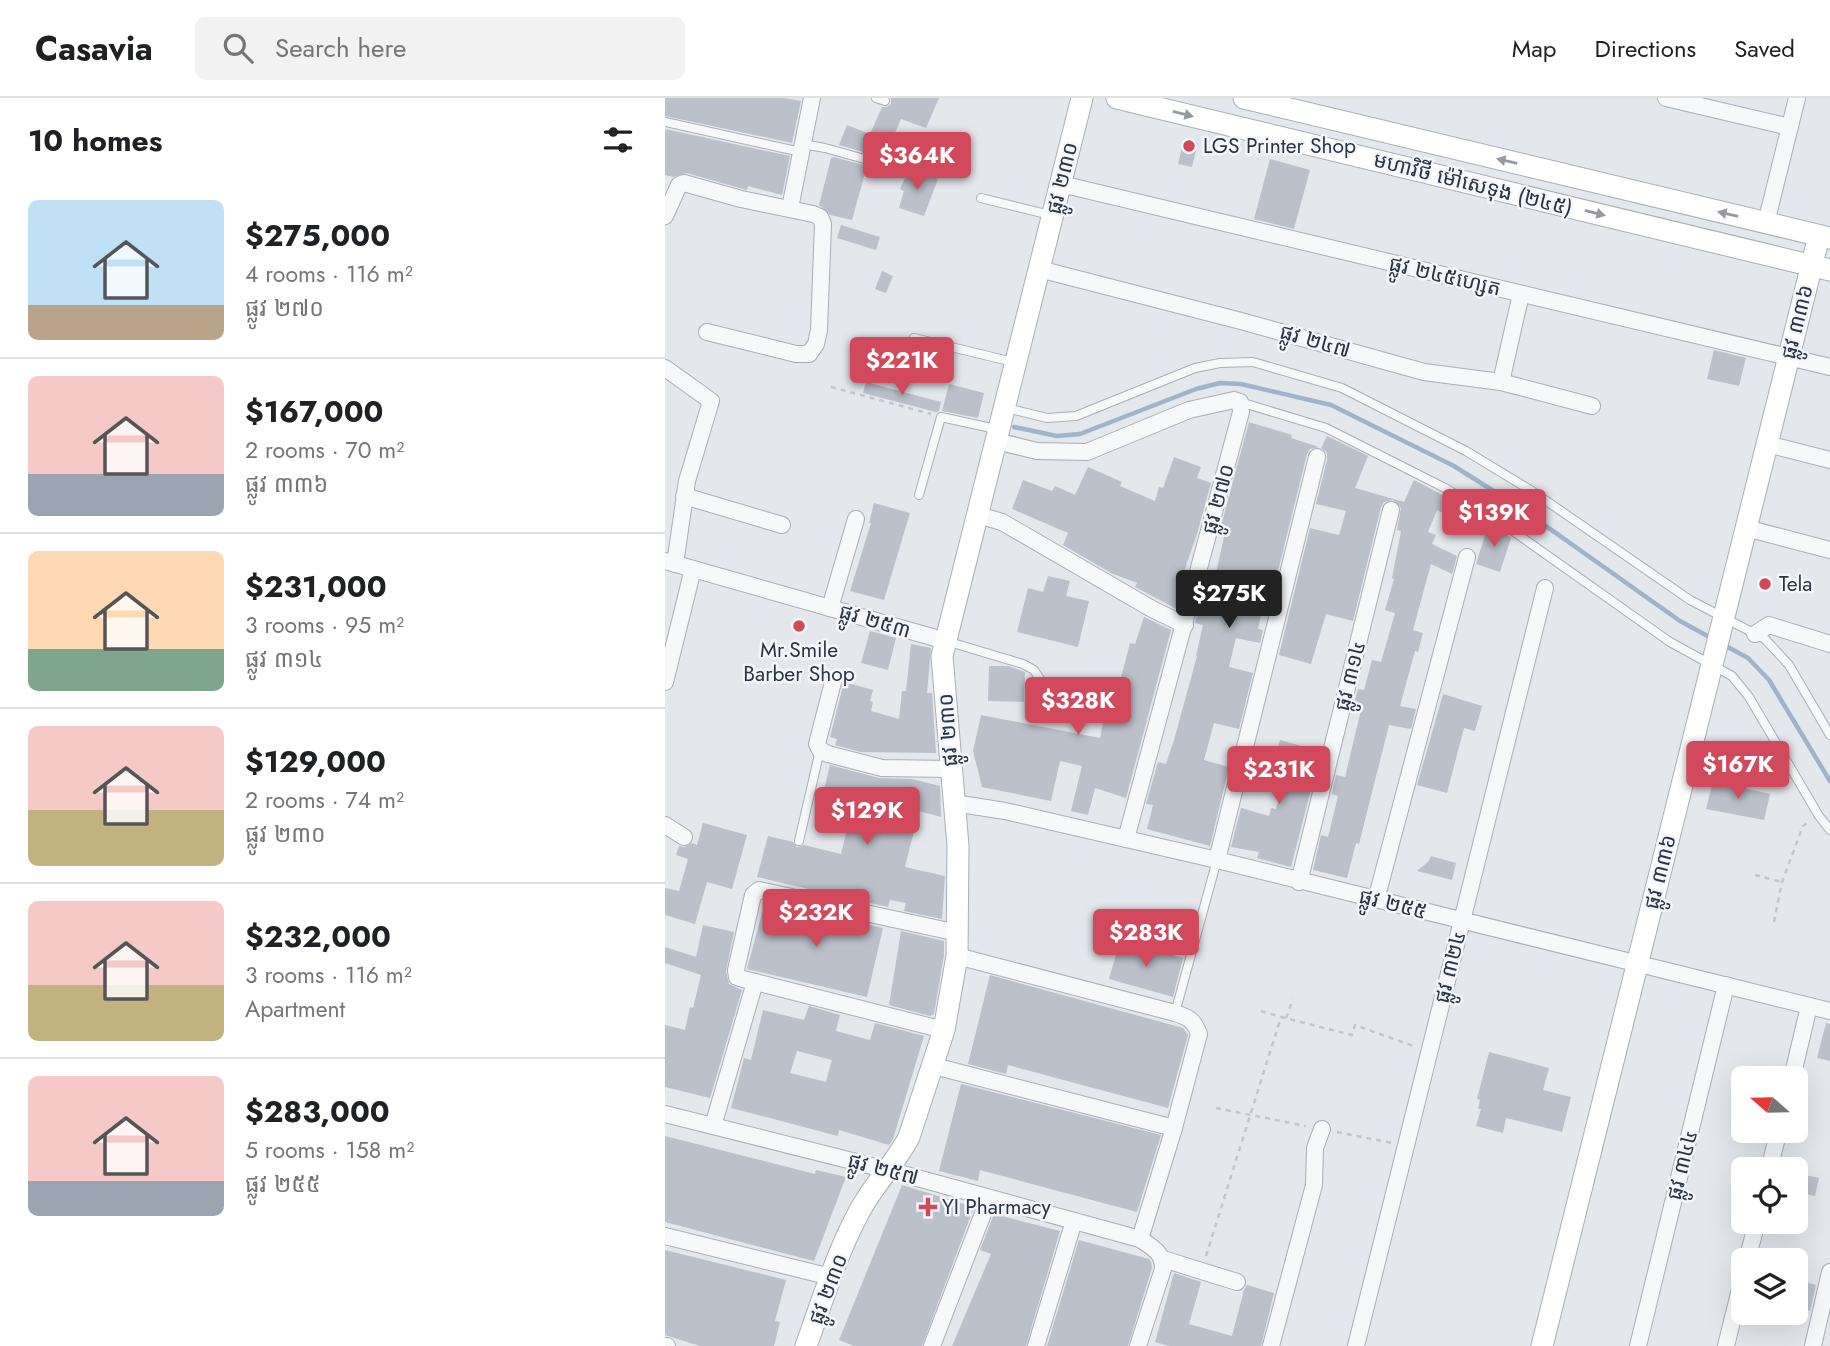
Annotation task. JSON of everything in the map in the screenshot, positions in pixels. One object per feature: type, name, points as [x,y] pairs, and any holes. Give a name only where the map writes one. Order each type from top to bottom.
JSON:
[{"type":"street","points":[[790,208],[812,98]]},
{"type":"street","name":"ផ្លូវ ២៣០","points":[[806,1346],[858,1213],[909,1137],[944,1030],[957,956],[959,880],[942,656],[1082,98]]},
{"type":"street","name":"មហាវិថី ម៉ៅសេទុង (២៤៥)","points":[[1117,98],[1820,267]]},
{"type":"street","points":[[1666,98],[1790,127]]},
{"type":"street","points":[[1766,223],[1797,98]]},
{"type":"street","name":"មហាវិថី ម៉ៅសេទុង (២៤៥)","points":[[1251,99],[1766,223],[1826,234]]},
{"type":"street","points":[[665,216],[679,185],[684,183],[741,199],[790,208],[820,217],[823,224],[820,330],[816,344],[809,354],[796,354],[707,332]]},
{"type":"street","name":"ផ្លូវ ២៤៥ហ្សេត","points":[[1061,184],[1830,367]]},
{"type":"street","name":"ផ្លូវ ៣៣៦","points":[[1542,1346],[1788,358],[1820,267],[1826,234]]},
{"type":"street","name":"ផ្លូវ ២៤៧","points":[[1039,269],[1424,372],[1501,382],[1592,406]]},
{"type":"street","points":[[1501,382],[1521,294]]},
{"type":"street","points":[[665,368],[711,401],[684,496],[670,563]]},
{"type":"street","points":[[998,436],[1037,452],[1087,452],[1189,410],[1234,400],[1240,402]]},
{"type":"street","name":"ផ្លូវ ២៧០","points":[[1126,839],[1241,412],[1240,402]]},
{"type":"street","points":[[1767,444],[1830,460]]},
{"type":"street","points":[[1217,860],[1317,457]]},
{"type":"street","points":[[684,496],[782,525]]},
{"type":"street","name":"ផ្លូវ ៣១៤","points":[[1299,881],[1391,510]]},
{"type":"street","points":[[978,515],[1002,522],[1151,609],[1185,625]]},
{"type":"street","points":[[830,608],[856,519]]},
{"type":"street","points":[[1746,528],[1830,550]]},
{"type":"street","points":[[1376,900],[1467,557]]},
{"type":"street","name":"ផ្លូវ ២៥៣","points":[[670,563],[946,641]]},
{"type":"street","points":[[665,682],[693,569]]},
{"type":"street","name":"ផ្លូវ ៣២៤","points":[[1356,1346],[1545,588]]},
{"type":"street","points":[[1755,634],[1769,625],[1830,644]]},
{"type":"street","points":[[832,682],[817,744],[820,750],[882,768],[950,769]]},
{"type":"street","name":"ផ្លូវ ២៥៥","points":[[954,803],[1005,811],[1217,860],[1830,1011]]},
{"type":"street","points":[[665,825],[684,837]]},
{"type":"street","points":[[944,1030],[737,977],[736,970],[753,895],[758,890],[958,933]]},
{"type":"street","points":[[957,956],[1175,1013],[1188,1017],[1195,1023],[1199,1034],[1140,1239],[1158,1251],[1163,1259],[1163,1269],[1138,1346]]},
{"type":"street","points":[[713,1126],[755,982]]},
{"type":"street","name":"ផ្លូវ ៣៤៤","points":[[1638,1346],[1726,985]]},
{"type":"street","points":[[1795,1066],[1809,1006]]},
{"type":"street","points":[[934,1066],[1174,1128]]},
{"type":"street","name":"ផ្លូវ ២៥៧","points":[[665,1114],[888,1170],[1140,1239]]},
{"type":"street","points":[[1271,1346],[1314,1185],[1315,1148],[1322,1129]]},
{"type":"street","points":[[932,1346],[989,1198]]},
{"type":"street","points":[[1036,1346],[1074,1221]]},
{"type":"street","points":[[665,1236],[831,1277]]},
{"type":"street","points":[[1163,1259],[1237,1282]]},
{"type":"street","points":[[1813,1346],[1830,1272]]},
{"type":"street","points":[[1726,1346],[1731,1325]]},
{"type":"lane","points":[[665,122],[801,148],[825,148],[879,163]]},
{"type":"lane","points":[[981,198],[1053,216]]},
{"type":"lane","points":[[914,338],[1016,363]]},
{"type":"lane","points":[[1005,408],[1047,418],[1076,416],[1195,368],[1220,363],[1253,362],[1342,388],[1466,451],[1532,491],[1690,600],[1765,639],[1789,666],[1830,735]]},
{"type":"lane","points":[[1240,402],[1326,428],[1445,488],[1513,531],[1670,642],[1712,660],[1732,676],[1749,697],[1819,816],[1830,830]]},
{"type":"lane","points":[[919,495],[941,417],[998,436]]},
{"type":"lane","name":"ផ្លូវ ២៥៣","points":[[946,641],[1023,664],[1034,670],[1049,693],[1071,701]]},
{"type":"lane","points":[[799,841],[820,750]]},
{"type":"lane","points":[[1175,1013],[1217,860]]},
{"type":"path","points":[[831,387],[941,417]]},
{"type":"path","points":[[1774,922],[1782,883],[1803,826],[1819,816]]},
{"type":"path","points":[[1755,876],[1782,883]]},
{"type":"path","points":[[1286,1018],[1293,999]]},
{"type":"path","points":[[1261,1011],[1352,1035],[1355,1025],[1429,1052]]},
{"type":"path","points":[[1202,1270],[1281,1017]]},
{"type":"building","points":[[665,98],[784,98],[801,101],[792,143],[665,116]]},
{"type":"building","points":[[891,98],[939,98],[926,128],[901,119],[891,142],[897,144],[890,163],[881,157],[839,145],[847,125],[870,134],[882,107],[891,104]]},
{"type":"building","points":[[665,129],[790,156],[782,195],[748,186],[747,190],[687,173],[673,177],[665,175]]},
{"type":"building","points":[[1184,139],[1198,143],[1192,167],[1178,164]]},
{"type":"building","points":[[831,158],[867,166],[852,220],[830,215],[819,205]]},
{"type":"building","points":[[1270,159],[1310,170],[1294,229],[1254,219]]},
{"type":"building","points":[[910,167],[938,179],[924,216],[899,208],[904,191],[900,189]]},
{"type":"building","points":[[841,225],[880,237],[876,250],[837,238]]},
{"type":"building","points":[[882,271],[893,276],[886,293],[875,289]]},
{"type":"building","points":[[1714,350],[1746,358],[1739,386],[1707,379]]},
{"type":"building","points":[[866,382],[941,402],[939,411],[863,393]]},
{"type":"building","points":[[949,384],[984,393],[978,418],[942,411]]},
{"type":"building","points":[[1249,422],[1292,435],[1291,438],[1319,447],[1310,449],[1307,454],[1271,599],[1265,597],[1258,629],[1263,630],[1260,643],[1236,638],[1229,667],[1253,673],[1239,729],[1214,723],[1204,760],[1229,767],[1210,846],[1147,829],[1153,805],[1146,804],[1158,762],[1166,764],[1197,656],[1203,625],[1195,623],[1204,590],[1212,592],[1225,532],[1219,533]]},
{"type":"building","points":[[1327,436],[1368,456],[1355,488],[1404,502],[1414,480],[1456,502],[1449,516],[1437,510],[1428,532],[1436,535],[1432,544],[1457,556],[1452,574],[1431,564],[1413,630],[1423,633],[1418,652],[1415,651],[1400,706],[1416,709],[1411,729],[1389,725],[1359,844],[1356,843],[1347,878],[1313,870],[1321,835],[1328,837],[1338,796],[1332,794],[1336,775],[1345,777],[1361,710],[1353,708],[1358,689],[1364,690],[1372,660],[1381,662],[1395,613],[1385,610],[1394,579],[1392,578],[1401,531],[1397,530],[1401,508],[1393,500],[1384,502],[1381,507],[1353,621],[1326,614],[1311,664],[1279,655],[1310,528],[1339,535],[1346,511],[1316,504],[1327,460],[1327,453],[1321,448]]},
{"type":"building","points":[[1174,457],[1201,467],[1197,478],[1211,483],[1178,589],[1182,590],[1177,609],[1135,587],[1137,583],[1111,573],[1063,545],[1068,533],[1012,509],[1023,480],[1052,491],[1055,486],[1075,495],[1088,467],[1122,482],[1120,486],[1155,501],[1159,487],[1163,488]]},
{"type":"building","points":[[874,503],[910,513],[884,600],[850,591],[871,523]]},
{"type":"building","points":[[1489,523],[1511,538],[1500,572],[1476,564]]},
{"type":"building","points":[[1048,576],[1070,581],[1066,596],[1089,601],[1078,647],[1017,632],[1028,588],[1043,592]]},
{"type":"building","points":[[1144,617],[1171,630],[1126,798],[1095,788],[1088,815],[1071,811],[1082,766],[1060,761],[1051,801],[982,787],[973,751],[981,715],[1100,738],[1109,692],[1117,693],[1130,643],[1135,644]]},
{"type":"building","points":[[870,631],[896,638],[888,670],[861,663]]},
{"type":"building","points":[[911,644],[931,648],[927,693],[932,693],[936,753],[861,752],[835,745],[837,739],[830,737],[844,682],[873,690],[871,711],[899,719],[902,691],[906,691]]},
{"type":"building","points":[[989,666],[1008,666],[1025,672],[1024,702],[988,701]]},
{"type":"building","points":[[1443,694],[1482,706],[1475,731],[1464,728],[1447,793],[1417,785]]},
{"type":"building","points":[[1280,740],[1313,749],[1309,764],[1317,766],[1291,867],[1257,858],[1259,852],[1231,847],[1241,808],[1269,816],[1271,808],[1276,809],[1283,780],[1250,770],[1255,752],[1275,759]]},
{"type":"building","points":[[830,765],[879,778],[912,779],[940,786],[941,817],[919,811],[905,867],[945,876],[942,919],[904,911],[906,903],[890,900],[888,907],[757,877],[768,836],[793,842],[797,847],[804,845],[841,854],[855,797],[824,789]]},
{"type":"building","points":[[1713,781],[1770,794],[1764,820],[1706,809]]},
{"type":"building","points":[[703,823],[747,835],[732,889],[707,882],[695,924],[665,915],[665,888],[679,891],[688,859],[676,855],[679,846],[692,843],[697,845]]},
{"type":"building","points":[[1431,856],[1456,863],[1452,880],[1417,871]]},
{"type":"building","points":[[765,902],[883,928],[867,997],[747,969]]},
{"type":"building","points":[[703,925],[734,932],[726,971],[729,984],[742,990],[710,1098],[665,1087],[665,1025],[685,1030],[701,975],[665,963],[665,947],[696,957]]},
{"type":"building","points":[[901,931],[944,941],[934,1014],[930,1016],[889,1005]]},
{"type":"building","points":[[1120,940],[1183,958],[1173,997],[1109,979]]},
{"type":"building","points":[[990,975],[1183,1028],[1188,1035],[1168,1108],[1008,1065],[1006,1074],[968,1064]]},
{"type":"building","points":[[809,1006],[840,1015],[836,1031],[870,1040],[875,1023],[924,1036],[889,1145],[839,1130],[838,1136],[731,1108],[744,1058],[751,1060],[763,1010],[804,1020]],"holes":[[[797,1051],[832,1060],[826,1082],[790,1073]]]},
{"type":"building","points":[[1826,1023],[1830,1024],[1830,1061],[1817,1058]]},
{"type":"building","points":[[1489,1052],[1549,1068],[1543,1090],[1571,1097],[1562,1132],[1506,1118],[1503,1133],[1476,1126],[1481,1109],[1478,1109],[1480,1100],[1477,1099]]},
{"type":"building","points":[[961,1084],[1161,1135],[1137,1212],[980,1170],[978,1181],[939,1171]]},
{"type":"building","points":[[665,1136],[815,1174],[816,1170],[846,1177],[814,1261],[665,1222]]},
{"type":"building","points":[[1808,1176],[1819,1178],[1815,1196],[1808,1195]]},
{"type":"building","points":[[902,1185],[974,1207],[922,1346],[854,1346],[839,1340]]},
{"type":"building","points":[[994,1214],[1060,1231],[1026,1346],[952,1346],[991,1254],[980,1250]]},
{"type":"building","points":[[1079,1240],[1149,1259],[1151,1262],[1152,1268],[1128,1346],[1047,1346]]},
{"type":"building","points":[[665,1250],[786,1280],[775,1321],[780,1322],[774,1346],[700,1346],[665,1335]]},
{"type":"building","points":[[1174,1273],[1201,1282],[1189,1324],[1232,1336],[1247,1285],[1274,1293],[1261,1346],[1169,1346],[1155,1342]]},
{"type":"building","points":[[1808,1283],[1816,1285],[1810,1311],[1808,1310]]},
{"type":"waterway","points":[[1014,427],[1057,436],[1080,434],[1196,389],[1220,383],[1241,384],[1331,405],[1454,466],[1522,509],[1680,621],[1713,639]]},
{"type":"waterway","points":[[1724,645],[1748,658],[1769,680],[1830,781]]},
{"type":"place","name":"LGS Printer Shop","points":[[1189,146]]},
{"type":"place","name":"Tela","points":[[1765,584]]},
{"type":"place","name":"Mr.Smile Barber Shop","points":[[799,626]]},
{"type":"place","name":"YI Pharmacy","points":[[928,1207]]}]
